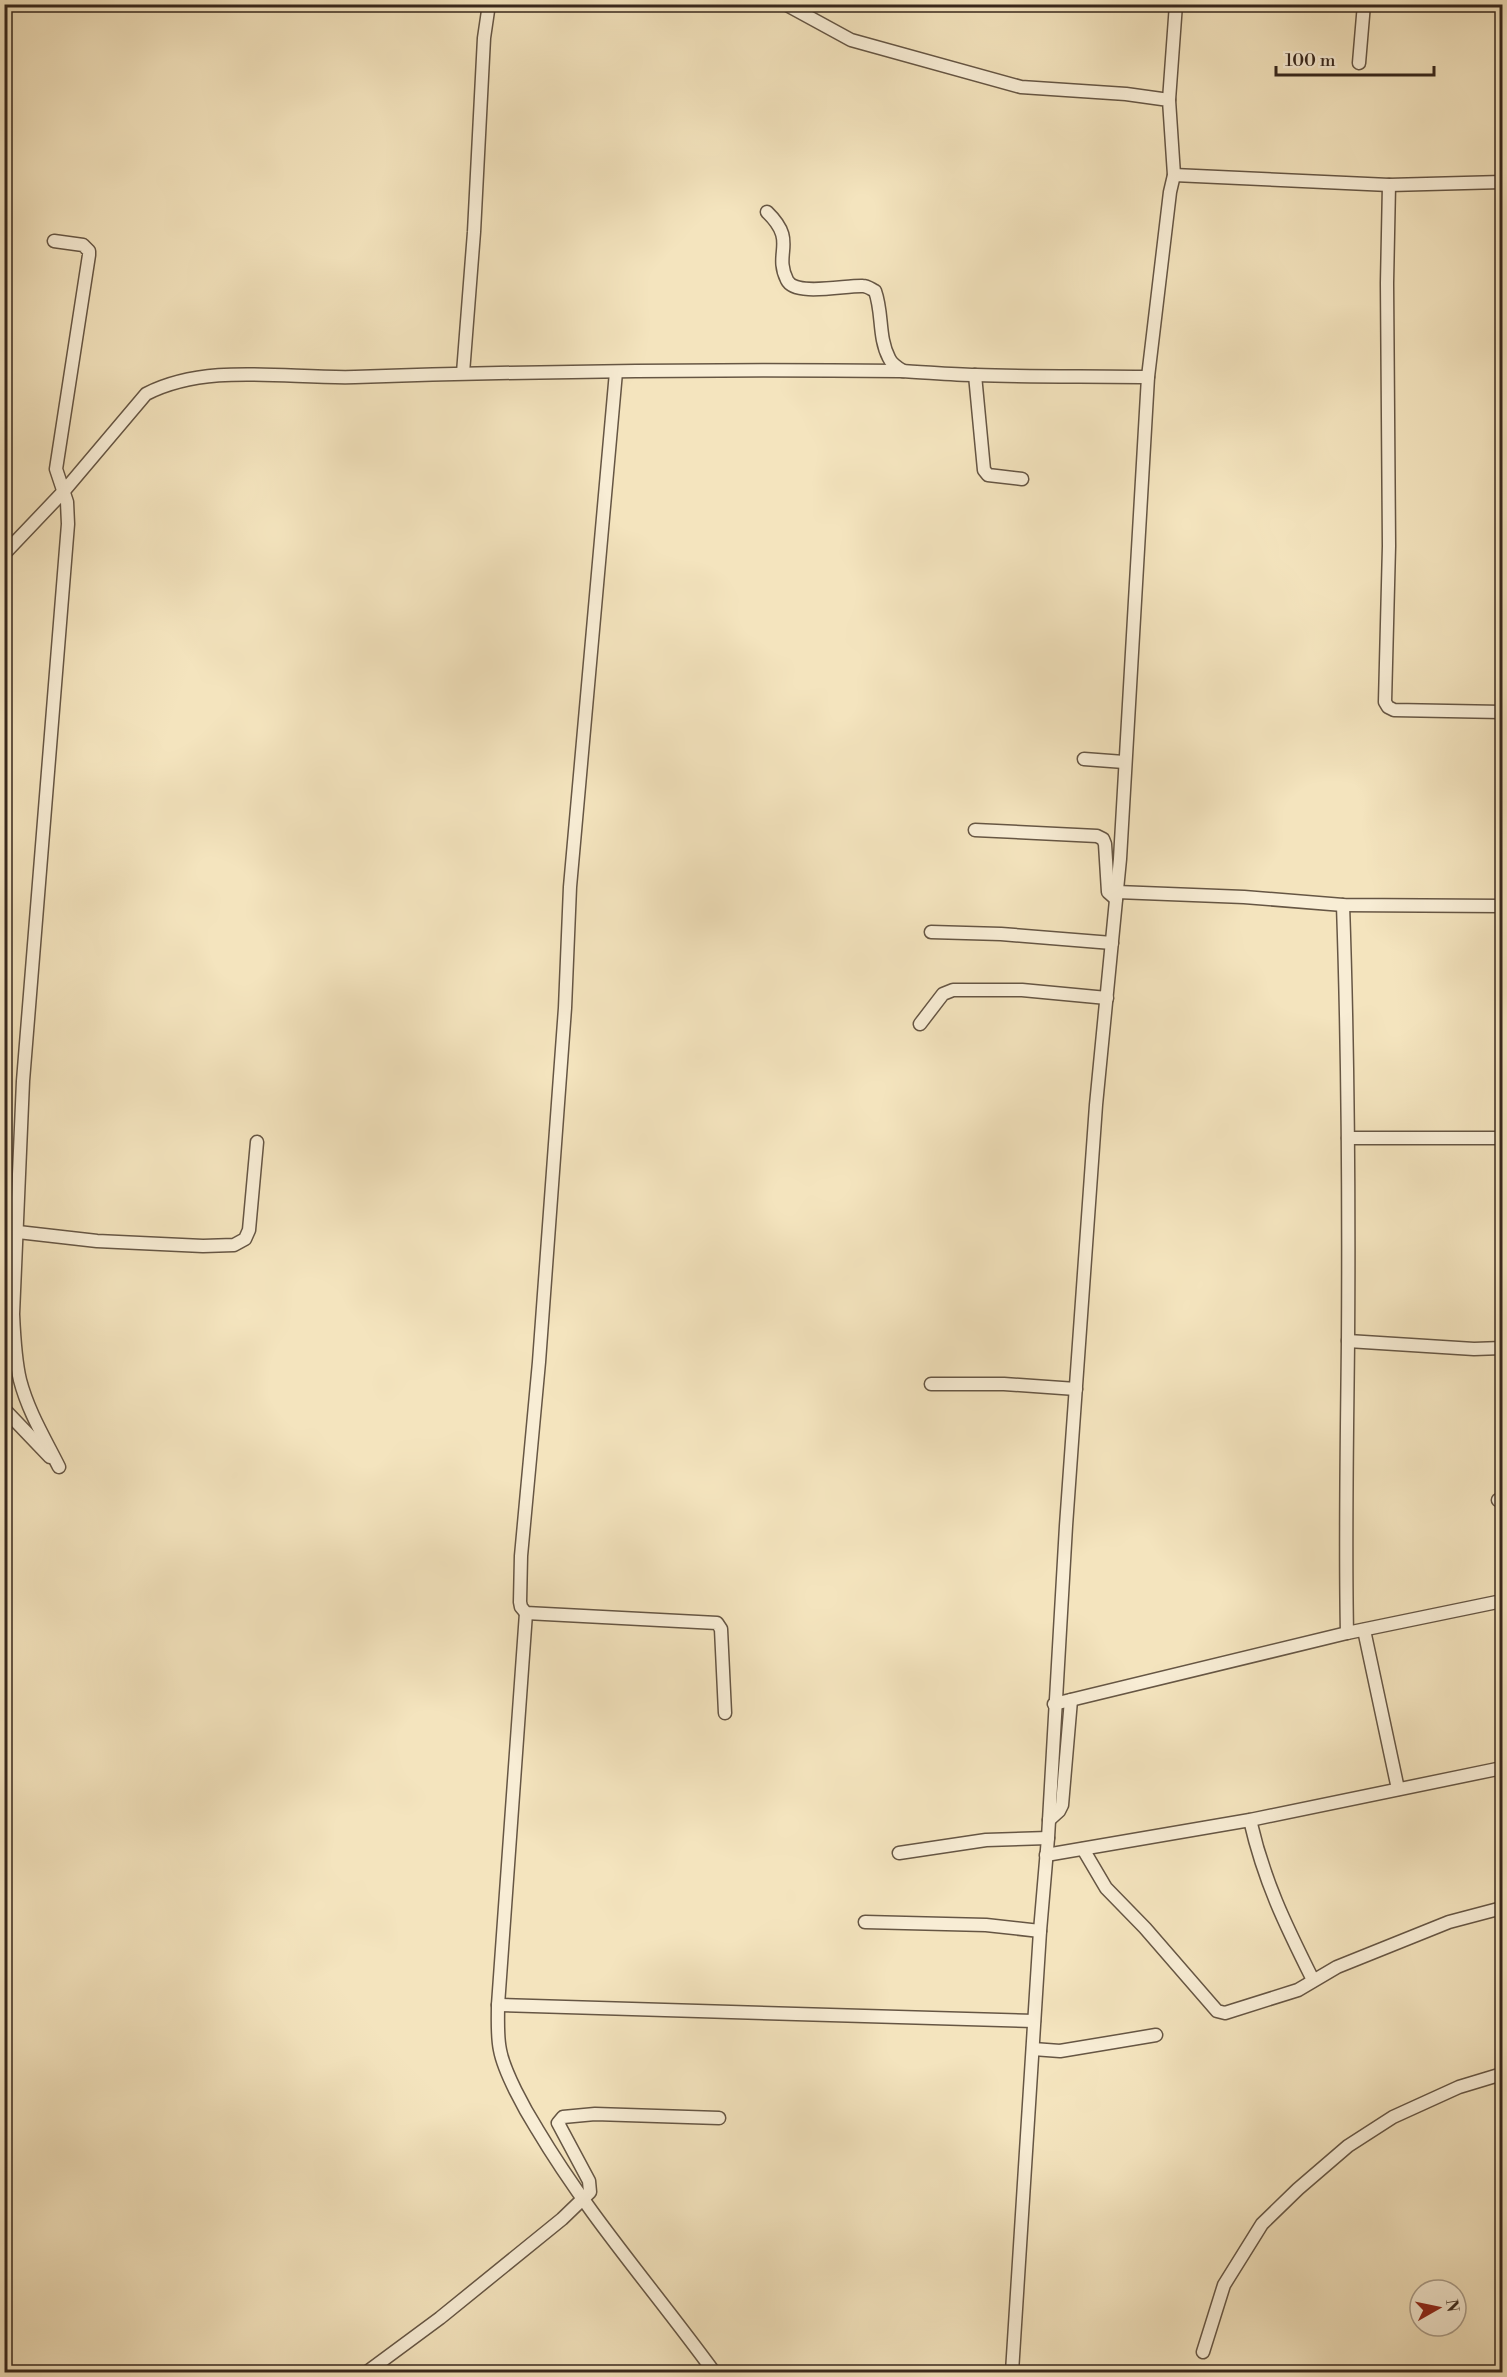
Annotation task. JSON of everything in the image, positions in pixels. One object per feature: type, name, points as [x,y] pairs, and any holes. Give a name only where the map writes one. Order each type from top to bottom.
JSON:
[{"type":"street","points":[[463,373],[474,232],[484,38],[489,4]]},
{"type":"street","points":[[785,4],[851,40],[1022,87],[1126,94],[1169,100]]},
{"type":"street","points":[[1012,2373],[1048,1838],[1054,1704],[1096,1105],[1116,896],[1133,655],[1148,377],[1164,238],[1174,175],[1169,100],[1176,4]]},
{"type":"street","points":[[1359,63],[1364,4]]},
{"type":"street","points":[[1174,175],[1389,185],[1503,182]]},
{"type":"street","points":[[1389,185],[1386,282],[1389,546],[1385,702],[1394,710],[1503,712]]},
{"type":"street","points":[[767,212],[779,224],[784,234],[783,268],[787,282],[794,288],[808,290],[866,286],[875,291],[880,306],[881,331],[889,360],[903,371]]},
{"type":"street","points":[[4,1409],[59,1467],[32,1413],[20,1380],[14,1344],[13,1314],[23,1081],[68,524],[67,502],[56,469],[89,255],[89,251],[83,245],[54,242]]},
{"type":"street","points":[[4,554],[64,491],[146,394],[159,387],[190,380],[228,375],[351,377],[463,373],[903,371],[975,375],[1148,377]]},
{"type":"street","points":[[616,372],[570,887],[565,1008],[539,1362],[521,1556],[520,1602],[523,1611],[526,1612],[717,1623],[721,1629],[725,1713]]},
{"type":"street","points":[[975,375],[984,470],[988,475],[1022,478]]},
{"type":"street","points":[[1084,759],[1124,762]]},
{"type":"street","points":[[975,830],[1097,836],[1103,839],[1105,844],[1108,892],[1116,896],[1244,897],[1343,905],[1503,906]]},
{"type":"street","points":[[1343,905],[1348,1138],[1345,1540],[1347,1633]]},
{"type":"street","points":[[931,932],[1001,934],[1112,943]]},
{"type":"street","points":[[920,1024],[943,994],[953,990],[1022,990],[1107,998]]},
{"type":"street","points":[[1348,1138],[1503,1138]]},
{"type":"street","points":[[18,1233],[203,1246],[234,1245],[241,1242],[249,1230],[257,1142]]},
{"type":"street","points":[[1348,1341],[1474,1349],[1503,1348]]},
{"type":"street","points":[[931,1384],[1004,1384],[1076,1389]]},
{"type":"street","points":[[1054,1704],[1347,1633],[1503,1601]]},
{"type":"street","points":[[526,1612],[498,2005],[500,2051],[522,2105],[584,2200],[675,2318],[714,2373]]},
{"type":"street","points":[[1364,1630],[1398,1790]]},
{"type":"street","points":[[1049,1820],[1062,1805],[1071,1700]]},
{"type":"street","points":[[1046,1855],[1250,1820],[1503,1768]]},
{"type":"street","points":[[1250,1820],[1259,1859],[1278,1911],[1313,1980]]},
{"type":"street","points":[[899,1853],[986,1840],[1048,1838]]},
{"type":"street","points":[[1083,1849],[1106,1888],[1145,1928],[1217,2011],[1225,2013],[1298,1990],[1337,1967],[1449,1922],[1503,1908]]},
{"type":"street","points":[[865,1922],[986,1925],[1040,1931]]},
{"type":"street","points":[[498,2005],[1034,2021]]},
{"type":"street","points":[[1033,2049],[1060,2051],[1156,2035]]},
{"type":"street","points":[[1203,2352],[1224,2284],[1262,2224],[1298,2189],[1348,2146],[1393,2117],[1459,2087],[1503,2074]]},
{"type":"street","points":[[367,2373],[431,2325],[584,2200],[590,2192],[589,2181],[558,2123],[564,2117],[595,2114],[719,2118]]}]
